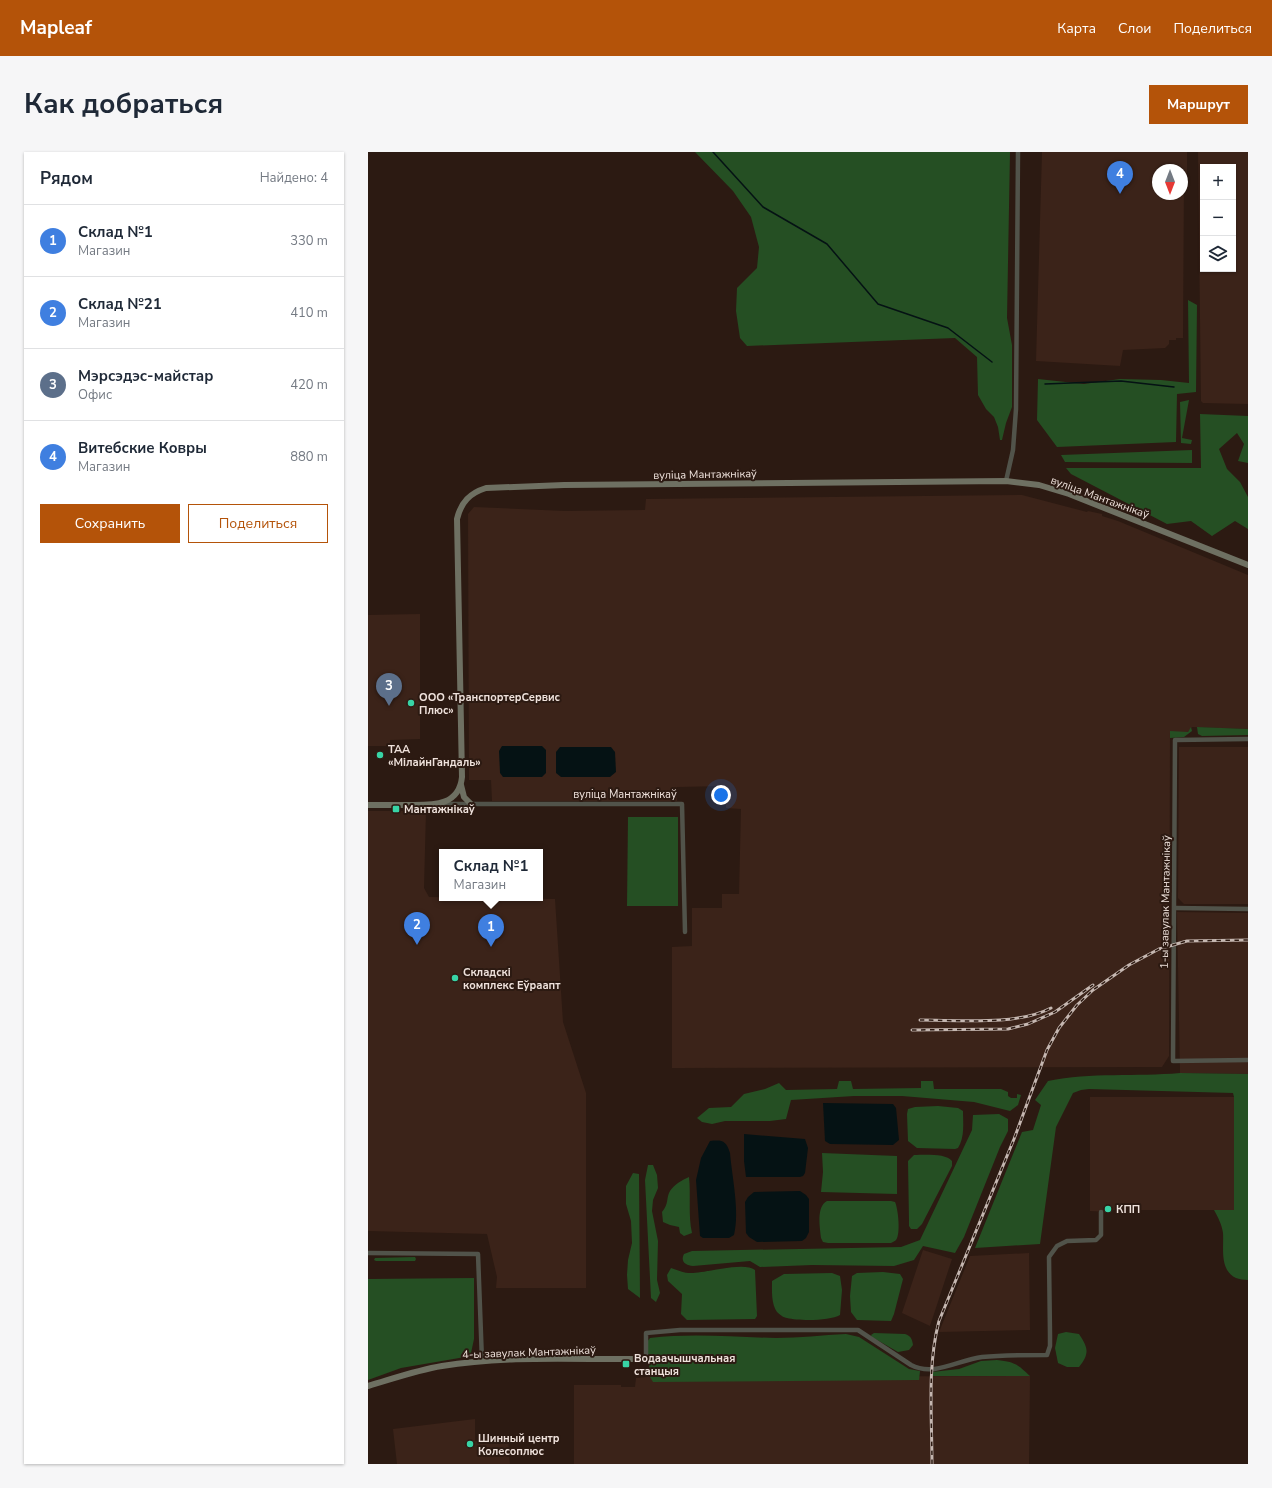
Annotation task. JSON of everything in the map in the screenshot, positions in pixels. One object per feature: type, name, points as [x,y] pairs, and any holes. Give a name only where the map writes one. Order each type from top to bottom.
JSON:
[{"type":"street","points":[[1006,481],[1013,450],[1016,409],[1018,152]]},
{"type":"street","name":"вуліца Мантажнікаў","points":[[460,785],[462,777],[457,519],[463,504],[478,490],[495,487],[564,485],[1006,481],[1039,485],[1069,494],[1248,565]]},
{"type":"street","name":"1-ы завулак Мантажнікаў","points":[[1248,739],[1175,740],[1173,1061],[1248,1060]]},
{"type":"street","points":[[441,804],[454,796],[460,785]]},
{"type":"street","points":[[460,785],[464,797],[471,804]]},
{"type":"street","name":"вуліца Мантажнікаў","points":[[368,805],[682,804],[685,932]]},
{"type":"street","points":[[1175,908],[1248,908]]},
{"type":"street","points":[[646,1359],[646,1333],[680,1330],[858,1330],[911,1365],[917,1368],[932,1370],[982,1357],[1046,1355],[1050,1346],[1049,1257],[1057,1246],[1067,1241],[1096,1240],[1101,1235],[1101,1212]]},
{"type":"street","points":[[368,1253],[478,1254],[482,1361]]},
{"type":"street","name":"4-ы завулак Мантажнікаў","points":[[368,1386],[405,1374],[441,1366],[482,1361],[646,1359]]},
{"type":"shaded area","points":[[1042,152],[1187,152],[1187,164],[1152,164],[1152,200],[1184,200],[1183,338],[1169,340],[1169,344],[1165,348],[1123,350],[1120,366],[1036,361]]},
{"type":"shaded area","points":[[1198,152],[1248,152],[1248,404],[1203,403],[1201,401]]},
{"type":"shaded area","points":[[1022,495],[1087,512],[1102,514],[1102,516],[1118,521],[1248,575],[1248,729],[1192,727],[1188,732],[1170,732],[1169,1056],[1162,1067],[672,1068],[672,947],[692,946],[692,908],[722,908],[722,894],[739,894],[741,809],[726,808],[725,786],[677,787],[677,801],[492,801],[491,780],[469,780],[468,514],[474,507],[565,511],[645,510],[646,499]]},
{"type":"shaded area","points":[[420,614],[420,739],[390,740],[390,746],[368,746],[368,615]]},
{"type":"shaded area","points":[[502,746],[542,746],[546,750],[546,773],[542,777],[503,777],[500,773],[499,751]]},
{"type":"shaded area","points":[[560,747],[611,747],[615,752],[616,772],[610,777],[561,777],[556,773],[556,752]]},
{"type":"shaded area","points":[[1179,747],[1248,747],[1248,904],[1184,904],[1178,898]]},
{"type":"shaded area","points":[[368,811],[426,811],[424,888],[429,897],[439,897],[439,901],[543,901],[543,899],[555,899],[563,1022],[586,1093],[586,1288],[496,1288],[497,1277],[487,1234],[368,1231]]},
{"type":"shaded area","points":[[1177,912],[1248,913],[1248,1074],[1180,1073]]},
{"type":"shaded area","points":[[1090,1097],[1234,1097],[1234,1210],[1090,1211]]},
{"type":"shaded area","points":[[823,1103],[893,1104],[896,1108],[899,1140],[893,1145],[830,1144],[825,1141]]},
{"type":"shaded area","points":[[744,1134],[805,1139],[808,1148],[805,1173],[803,1176],[746,1177],[744,1161]]},
{"type":"shaded area","points":[[710,1141],[721,1141],[725,1143],[730,1153],[735,1194],[736,1226],[734,1235],[729,1238],[703,1238],[700,1236],[696,1180],[701,1158]]},
{"type":"shaded area","points":[[800,1191],[809,1199],[809,1232],[806,1238],[802,1241],[757,1242],[749,1237],[746,1233],[745,1202],[748,1197],[754,1192]]},
{"type":"shaded area","points":[[923,1250],[952,1259],[930,1326],[902,1313]]},
{"type":"shaded area","points":[[1029,1253],[1030,1330],[939,1332],[970,1256]]},
{"type":"shaded area","points":[[1030,1376],[1029,1464],[574,1464],[574,1385],[621,1385],[621,1387],[635,1387],[636,1378],[647,1377]]},
{"type":"shaded area","points":[[475,1419],[475,1441],[508,1439],[510,1464],[397,1464],[393,1429]]},
{"type":"green space","points":[[695,152],[1010,152],[1007,318],[1012,345],[1012,407],[1002,440],[1000,440],[998,427],[994,417],[986,409],[978,395],[977,357],[955,338],[747,346],[740,338],[736,311],[737,288],[757,268],[759,247],[751,217],[733,191]]},
{"type":"green space","points":[[1188,300],[1197,305],[1196,392],[1177,394],[1176,442],[1057,447],[1037,420],[1038,379],[1084,384],[1120,379],[1161,380],[1189,383]]},
{"type":"green space","points":[[1189,400],[1182,438],[1192,440],[1191,444],[1181,443],[1180,402]]},
{"type":"green space","points":[[1200,414],[1248,416],[1248,463],[1238,461],[1244,444],[1237,433],[1219,449],[1227,469],[1240,482],[1248,497],[1248,529],[1235,521],[1212,536],[1191,521],[1167,524],[1071,474],[1066,468],[1201,468]]},
{"type":"green space","points":[[1192,450],[1192,463],[1065,462],[1061,455]]},
{"type":"green space","points":[[1191,727],[1192,731],[1184,737],[1170,738],[1170,731],[1188,732]]},
{"type":"green space","points":[[1197,727],[1248,729],[1248,735],[1202,736],[1198,734]]},
{"type":"green space","points":[[628,817],[678,817],[678,906],[627,906]]},
{"type":"green space","points":[[1180,1073],[1248,1074],[1248,1280],[1236,1278],[1227,1270],[1223,1252],[1223,1233],[1220,1221],[1214,1210],[1234,1210],[1233,1093],[1089,1089],[1073,1093],[1056,1127],[1040,1244],[975,1248],[1022,1132],[1033,1130],[1041,1105],[1035,1100],[1048,1081],[1064,1078],[1097,1076]]},
{"type":"green space","points":[[839,1081],[851,1081],[853,1089],[921,1088],[921,1081],[933,1081],[934,1089],[1001,1089],[1008,1092],[1008,1096],[1011,1098],[1017,1098],[1017,1094],[1021,1095],[1018,1105],[1010,1111],[974,1102],[902,1096],[854,1096],[791,1100],[786,1119],[770,1121],[725,1121],[712,1124],[702,1122],[697,1118],[709,1108],[731,1107],[744,1094],[765,1089],[779,1083],[786,1090],[837,1089]]},
{"type":"green space","points":[[938,1106],[958,1108],[963,1111],[962,1139],[958,1148],[917,1148],[908,1141],[908,1109],[915,1107]]},
{"type":"green space","points":[[999,1114],[1008,1119],[1008,1131],[1000,1147],[964,1237],[955,1253],[923,1246],[914,1260],[894,1266],[812,1265],[760,1267],[750,1261],[693,1266],[686,1264],[683,1261],[684,1254],[692,1251],[901,1247],[920,1240],[972,1130],[973,1115]]},
{"type":"green space","points":[[822,1153],[897,1156],[897,1194],[821,1192],[823,1172]]},
{"type":"green space","points":[[914,1155],[934,1155],[949,1158],[952,1161],[952,1166],[922,1224],[917,1229],[911,1229],[909,1226],[908,1161]]},
{"type":"green space","points":[[648,1165],[653,1165],[657,1175],[658,1188],[653,1200],[652,1211],[658,1241],[657,1280],[660,1293],[656,1302],[651,1298],[645,1180]]},
{"type":"green space","points":[[633,1173],[639,1174],[640,1298],[628,1289],[627,1275],[628,1260],[632,1243],[631,1221],[626,1204],[626,1186]]},
{"type":"green space","points":[[689,1177],[690,1219],[692,1233],[684,1236],[680,1233],[679,1227],[663,1222],[662,1212],[666,1206],[670,1191],[679,1182]]},
{"type":"green space","points":[[827,1201],[895,1202],[898,1215],[898,1237],[891,1243],[823,1242],[820,1228],[820,1212],[821,1208]]},
{"type":"green space","points":[[415,1257],[415,1261],[374,1260],[375,1258]]},
{"type":"green space","points":[[733,1267],[742,1267],[755,1270],[757,1316],[755,1319],[687,1320],[681,1314],[682,1294],[668,1281],[667,1275],[671,1268],[689,1273]]},
{"type":"green space","points":[[883,1272],[900,1274],[903,1279],[891,1321],[857,1320],[851,1312],[850,1296],[852,1276],[857,1273]]},
{"type":"green space","points":[[832,1273],[840,1276],[842,1290],[840,1315],[814,1320],[799,1320],[786,1318],[777,1312],[773,1301],[772,1281],[784,1274]]},
{"type":"green space","points":[[474,1278],[474,1339],[471,1353],[465,1357],[401,1368],[368,1380],[368,1279]]},
{"type":"green space","points":[[1066,1332],[1079,1334],[1086,1347],[1085,1358],[1079,1367],[1067,1367],[1058,1363],[1055,1348],[1058,1334]]},
{"type":"green space","points":[[874,1333],[905,1334],[911,1338],[913,1345],[909,1350],[898,1352],[872,1337],[871,1335]]},
{"type":"green space","points":[[846,1334],[859,1337],[909,1369],[920,1371],[919,1380],[653,1382],[650,1377],[647,1342],[650,1338],[697,1336],[785,1338]]},
{"type":"green space","points":[[997,1360],[1015,1364],[1030,1376],[932,1376],[932,1372],[959,1369],[981,1361]]},
{"type":"waterway","points":[[713,152],[763,207],[827,244],[878,304],[948,328],[992,362]]},
{"type":"waterway","points":[[1045,384],[1121,381],[1174,387]]},
{"type":"railway","points":[[932,1464],[932,1374],[935,1338],[939,1321],[1014,1139],[1047,1050],[1059,1028],[1077,1005],[1093,990],[1129,965],[1159,949],[1187,941],[1248,940]]},
{"type":"railway","points":[[912,1030],[1008,1029],[1028,1024],[1055,1012],[1093,985]]},
{"type":"railway","points":[[920,1020],[1005,1020],[1037,1014],[1051,1008]]},
{"type":"place","name":"Витебские Ковры","points":[[1120,194]]},
{"type":"place","name":"ООО «ТранспортерСервис Плюс»","points":[[411,703]]},
{"type":"place","name":"Мэрсэдэс-майстар","points":[[389,706]]},
{"type":"place","name":"ТАА «МілайнГандаль»","points":[[380,755]]},
{"type":"place","name":"Мантажнікаў","points":[[396,809]]},
{"type":"place","name":"Склад №21","points":[[417,945]]},
{"type":"place","name":"Склад №1","points":[[491,947]]},
{"type":"place","name":"Складскі комплекс Еўраапт","points":[[455,978]]},
{"type":"place","name":"КПП","points":[[1108,1209]]},
{"type":"place","name":"Водаачышчальная станцыя","points":[[626,1364]]},
{"type":"place","name":"Шинный центр Колесоплюс","points":[[470,1444]]}]
